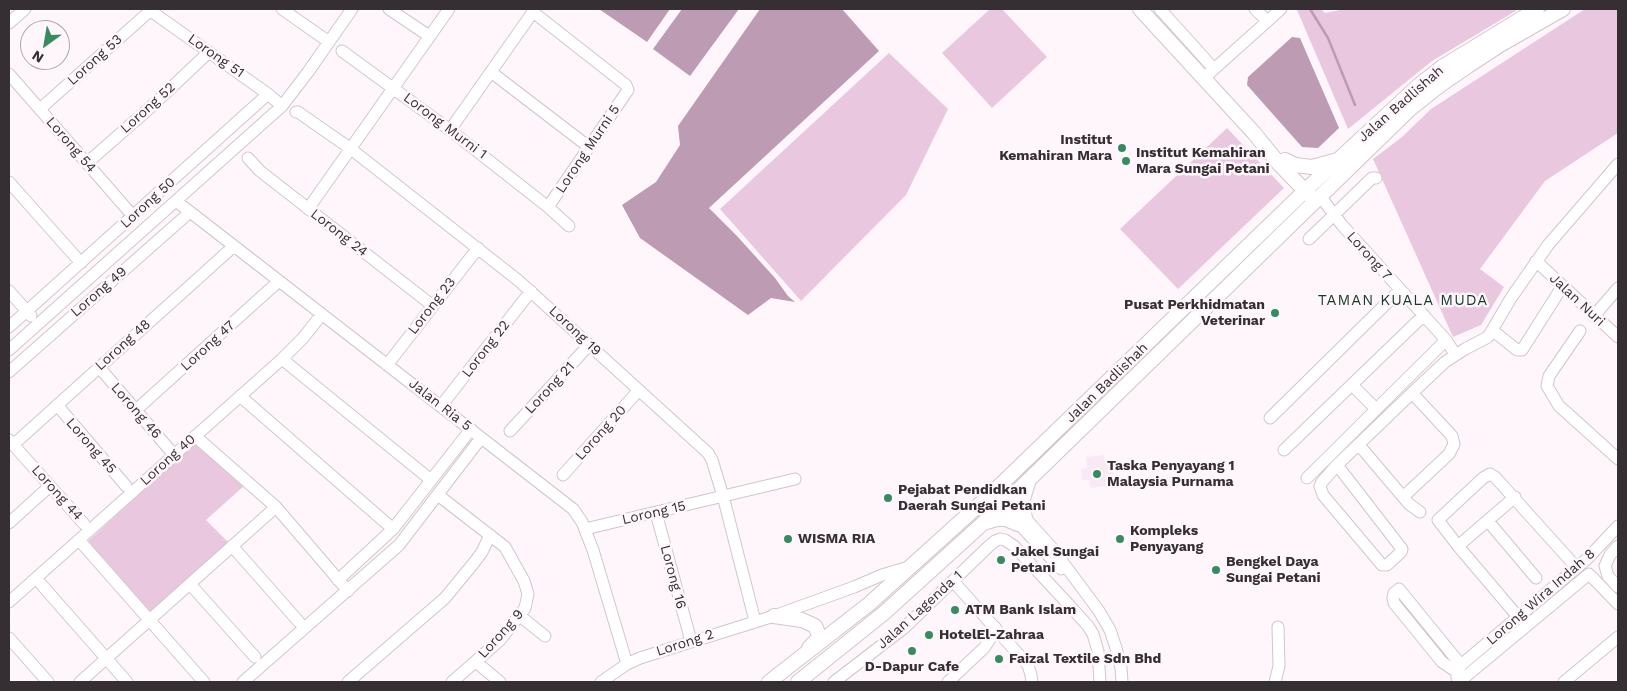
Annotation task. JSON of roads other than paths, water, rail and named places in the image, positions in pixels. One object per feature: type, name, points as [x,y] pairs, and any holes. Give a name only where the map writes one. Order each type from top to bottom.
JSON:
[{"type":"main road","points":[[1140,9],[1203,79],[1313,194]]},
{"type":"main road","name":"Jalan Badlishah","points":[[798,682],[884,613],[982,524],[1313,194],[1410,109],[1537,9]]},
{"type":"main road","name":"Jalan Badlishah","points":[[769,682],[869,604],[994,491],[1285,210],[1313,194],[1340,158],[1425,80],[1442,67],[1563,9]]},
{"type":"main road","points":[[1282,162],[1312,167],[1340,158]]},
{"type":"main road","points":[[1282,162],[1290,186],[1285,210]]},
{"type":"main road","points":[[982,524],[997,519],[1022,521],[1023,494],[1030,478]]},
{"type":"main road","points":[[778,614],[802,620],[815,626],[819,635],[817,640],[791,666]]},
{"type":"street","points":[[9,23],[25,9]]},
{"type":"street","points":[[282,9],[329,42]]},
{"type":"street","points":[[9,350],[282,106],[352,9]]},
{"type":"street","points":[[389,9],[429,36]]},
{"type":"street","name":"Lorong Murni 1","points":[[449,9],[394,88],[450,130],[570,226]]},
{"type":"street","points":[[1160,9],[1214,69]]},
{"type":"street","points":[[1255,9],[1267,21]]},
{"type":"street","points":[[1203,79],[1281,9]]},
{"type":"street","name":"Lorong 51","points":[[150,10],[282,106]]},
{"type":"street","name":"Lorong 53","points":[[40,109],[150,10]]},
{"type":"street","points":[[450,130],[534,11]]},
{"type":"street","name":"Lorong Murni 5","points":[[534,11],[626,86],[628,90],[548,207]]},
{"type":"street","points":[[308,208],[394,88],[342,51]]},
{"type":"street","name":"Lorong 52","points":[[87,163],[153,105],[209,52]]},
{"type":"street","points":[[491,72],[589,147]]},
{"type":"street","name":"Lorong 54","points":[[9,74],[133,216]]},
{"type":"street","name":"Lorong 50","points":[[9,327],[268,94]]},
{"type":"street","name":"Lorong 19","points":[[296,112],[351,149],[531,291],[708,453],[723,496],[755,621]]},
{"type":"street","name":"Lorong 24","points":[[248,158],[260,171],[433,306]]},
{"type":"street","points":[[1338,465],[1402,548],[1401,552],[1387,565],[1382,565],[1320,490],[1322,482],[1338,465],[1445,362],[1455,354],[1484,340],[1536,261],[1618,164]]},
{"type":"street","points":[[1309,239],[1372,178],[1376,178]]},
{"type":"street","points":[[9,182],[81,263]]},
{"type":"street","name":"Lorong 7","points":[[1313,194],[1424,315],[1446,340],[1455,354]]},
{"type":"street","name":"Jalan Ria 5","points":[[176,201],[567,504],[577,515],[593,550],[627,664]]},
{"type":"street","name":"Lorong 49","points":[[9,372],[190,212]]},
{"type":"street","name":"Lorong 48","points":[[11,442],[57,405],[234,246]]},
{"type":"street","name":"Lorong 23","points":[[387,365],[478,248]]},
{"type":"street","name":"Jalan Nuri","points":[[1536,261],[1618,337]]},
{"type":"street","name":"Lorong 47","points":[[136,410],[279,281]]},
{"type":"street","points":[[1492,330],[1517,350],[1522,350],[1562,287]]},
{"type":"street","points":[[1594,316],[1618,288]]},
{"type":"street","points":[[1270,418],[1400,290]]},
{"type":"street","points":[[9,291],[38,323]]},
{"type":"street","name":"Lorong 22","points":[[441,406],[531,291]]},
{"type":"street","name":"Lorong 40","points":[[9,602],[282,359],[303,338],[322,314]]},
{"type":"street","points":[[1284,450],[1424,315]]},
{"type":"street","points":[[1580,331],[1549,376],[1547,386],[1559,406],[1618,459]]},
{"type":"street","points":[[1306,478],[1446,340]]},
{"type":"street","name":"Lorong 21","points":[[510,431],[589,345]]},
{"type":"street","points":[[282,359],[431,480]]},
{"type":"street","name":"Lorong 46","points":[[99,367],[174,455]]},
{"type":"street","points":[[1352,385],[1376,408]]},
{"type":"street","name":"Lorong 20","points":[[563,475],[639,390]]},
{"type":"street","points":[[1402,497],[1449,454],[1454,444],[1452,436],[1412,393]]},
{"type":"street","points":[[240,396],[393,529]]},
{"type":"street","name":"Lorong 45","points":[[57,405],[126,486]]},
{"type":"street","points":[[338,580],[393,529],[471,429]]},
{"type":"street","points":[[195,436],[276,507],[348,591]]},
{"type":"street","points":[[243,682],[399,545],[481,438]]},
{"type":"street","name":"Lorong 44","points":[[11,442],[84,524]]},
{"type":"street","points":[[1359,445],[1402,497],[1420,512]]},
{"type":"street","points":[[1519,618],[1438,520],[1487,475],[1492,474],[1618,604]]},
{"type":"street","name":"Lorong 15","points":[[585,530],[795,479]]},
{"type":"street","points":[[9,523],[50,486]]},
{"type":"street","points":[[994,491],[1022,521],[1047,556],[1080,585],[1099,611],[1110,630],[1119,659],[1122,682]]},
{"type":"street","name":"Lorong 9","points":[[438,495],[504,547],[528,594],[527,603],[520,616],[500,640],[452,682]]},
{"type":"street","points":[[1458,546],[1515,497]]},
{"type":"street","points":[[80,682],[276,507]]},
{"type":"street","name":"Lorong 16","points":[[656,513],[691,641]]},
{"type":"street","points":[[1488,521],[1536,578]]},
{"type":"street","name":"Lorong Wira Indah 8","points":[[1459,675],[1519,618],[1582,569],[1618,526]]},
{"type":"street","points":[[348,682],[448,594],[482,552],[490,535]]},
{"type":"street","points":[[79,540],[204,682]]},
{"type":"street","name":"Jalan Lagenda 1","points":[[834,682],[904,628],[995,541],[1005,540],[1014,546],[1088,626],[1098,651],[1100,682]]},
{"type":"street","points":[[232,546],[299,622]]},
{"type":"street","points":[[1618,546],[1610,555],[1605,566],[1608,576],[1618,586]]},
{"type":"street","name":"Lorong 2","points":[[601,682],[627,664],[691,641],[778,614],[882,575],[909,567]]},
{"type":"street","points":[[1459,675],[1582,569]]},
{"type":"street","points":[[953,581],[1028,665],[1032,682]]},
{"type":"street","points":[[41,584],[127,682]]},
{"type":"street","points":[[190,584],[255,657]]},
{"type":"street","points":[[1399,589],[1459,675],[1442,662],[1394,603],[1394,593],[1399,589]]},
{"type":"street","points":[[520,616],[545,636]]},
{"type":"street","points":[[948,682],[984,648],[990,640],[995,627]]},
{"type":"street","points":[[1275,682],[1279,666],[1278,627]]},
{"type":"street","points":[[1564,682],[1618,637]]},
{"type":"street","points":[[9,638],[48,682]]},
{"type":"street","points":[[476,662],[500,682]]},
{"type":"waterway","points":[[1310,9],[1328,38],[1355,105]]},
{"type":"place","name":"Institut Kemahiran Mara","points":[[1122,148]]},
{"type":"place","name":"Institut Kemahiran Mara Sungai Petani","points":[[1126,161]]},
{"type":"place","name":"Pusat Perkhidmatan Veterinar","points":[[1275,313]]},
{"type":"place","name":"Taska Penyayang 1 Malaysia Purnama","points":[[1097,474]]},
{"type":"place","name":"Pejabat Pendidkan Daerah Sungai Petani","points":[[888,498]]},
{"type":"place","name":"WISMA RIA","points":[[788,539]]},
{"type":"place","name":"Kompleks Penyayang","points":[[1120,539]]},
{"type":"place","name":"Jakel Sungai Petani","points":[[1001,560]]},
{"type":"place","name":"Bengkel Daya Sungai Petani","points":[[1216,570]]},
{"type":"place","name":"ATM Bank Islam","points":[[955,610]]},
{"type":"place","name":"HotelEl-Zahraa","points":[[929,635]]},
{"type":"place","name":"D-Dapur Cafe","points":[[912,651]]},
{"type":"place","name":"Faizal Textile Sdn Bhd","points":[[999,659]]},
{"type":"district","name":"TAMAN KUALA MUDA","points":[[1403,301]]}]
